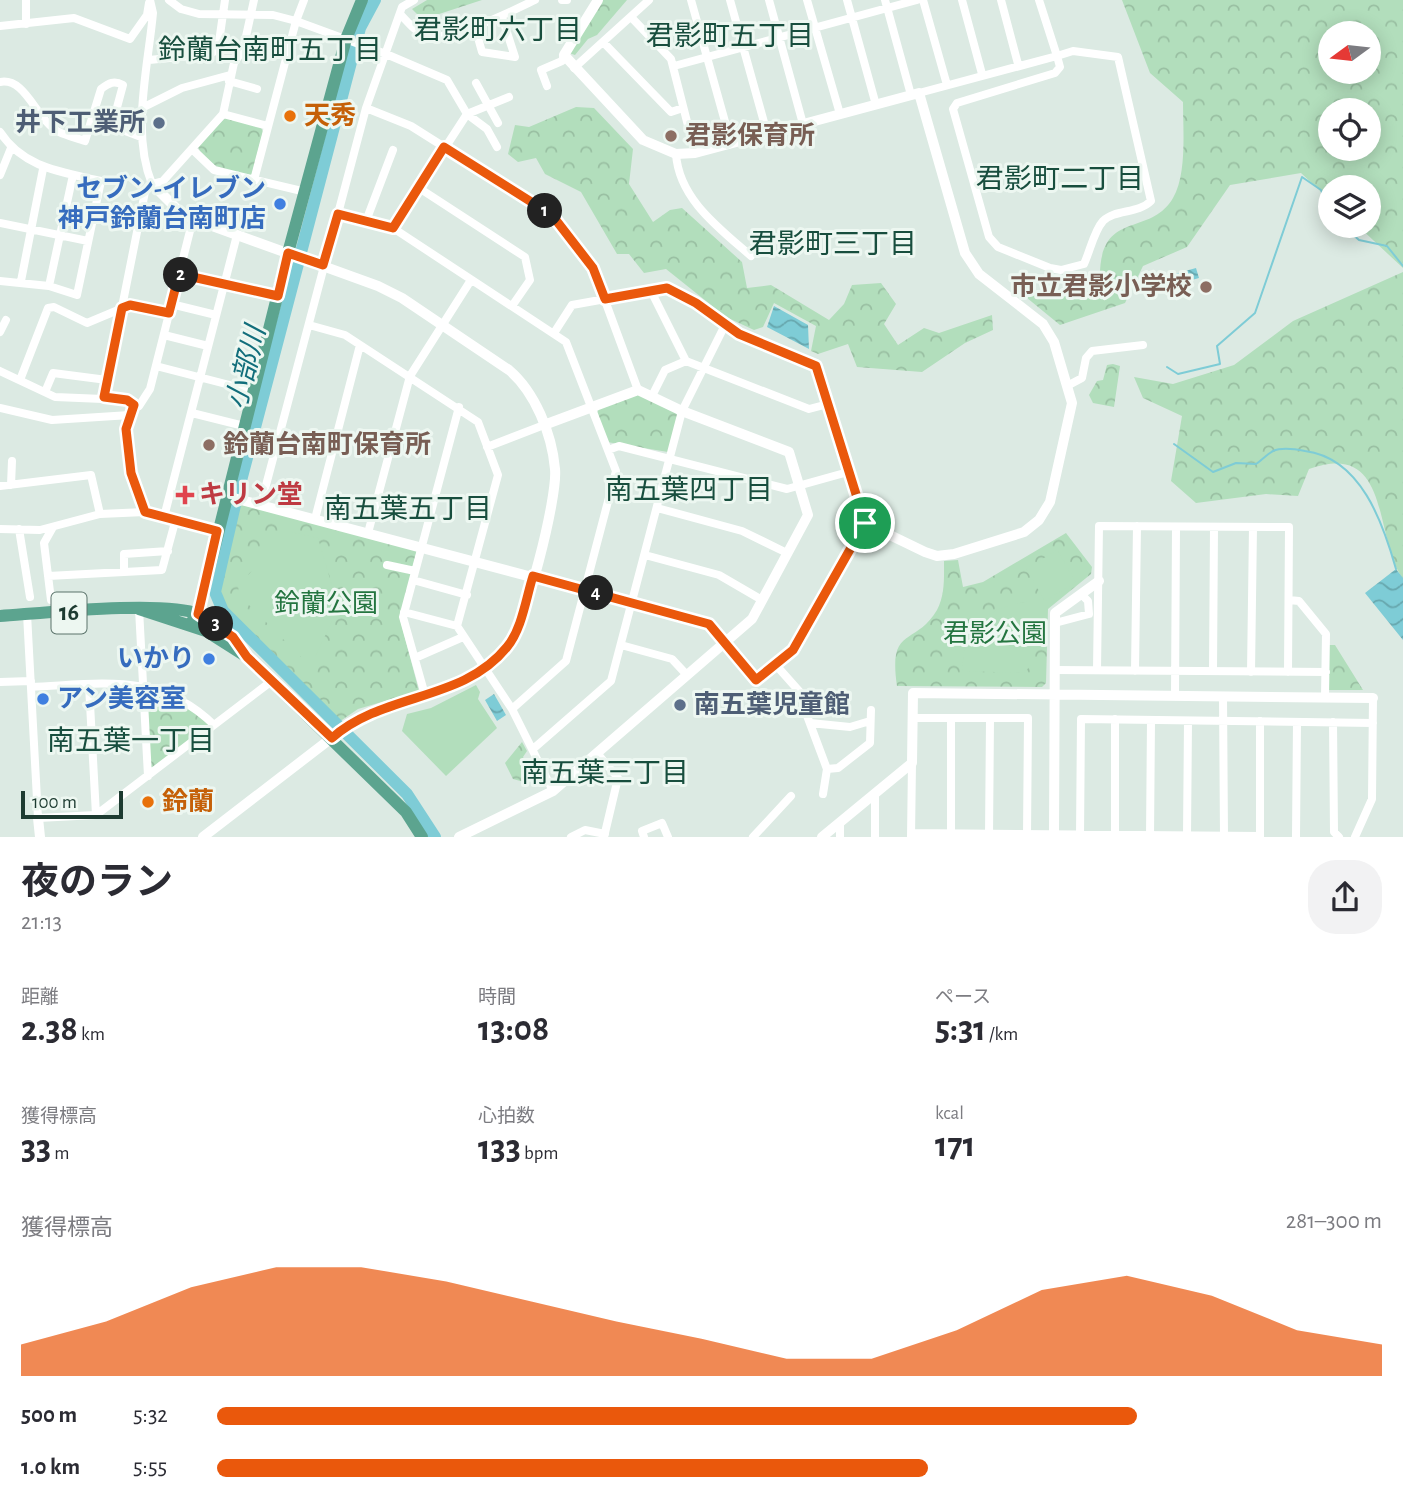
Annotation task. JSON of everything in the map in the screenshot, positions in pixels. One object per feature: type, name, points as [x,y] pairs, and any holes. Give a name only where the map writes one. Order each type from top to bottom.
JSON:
[{"type":"main road","points":[[192,617],[228,496],[306,192],[362,0]]},
{"type":"main road","name":"16","points":[[0,616],[139,609],[192,617],[233,637],[247,657],[334,736],[406,812],[422,837]]},
{"type":"street","points":[[26,0],[26,24]]},
{"type":"street","points":[[0,26],[74,18],[130,39],[147,15],[150,0]]},
{"type":"street","points":[[150,0],[153,13],[141,137],[144,165],[152,184],[180,212],[193,219],[307,259],[390,292],[442,325],[523,382],[544,425],[555,467],[555,490],[533,576],[516,632],[507,648],[454,686],[365,714],[203,837]]},
{"type":"street","points":[[169,0],[181,9],[252,14],[296,21],[447,80],[467,114],[487,129],[496,147]]},
{"type":"street","points":[[149,60],[210,54],[218,49],[225,0]]},
{"type":"street","points":[[104,397],[145,192],[152,184],[163,181],[223,114],[229,78],[243,50],[254,0]]},
{"type":"street","points":[[254,180],[304,0]]},
{"type":"street","points":[[256,503],[309,325],[366,108],[402,7],[414,0]]},
{"type":"street","points":[[400,14],[428,36],[475,27],[502,17],[534,0]]},
{"type":"street","points":[[562,0],[567,0]]},
{"type":"street","points":[[547,86],[541,70],[562,61],[598,0]]},
{"type":"street","points":[[574,68],[649,0]]},
{"type":"street","points":[[691,0],[731,143]]},
{"type":"street","points":[[730,0],[767,133]]},
{"type":"street","points":[[768,0],[803,124]]},
{"type":"street","points":[[807,0],[840,114]]},
{"type":"street","points":[[847,0],[876,105]]},
{"type":"street","points":[[674,66],[852,18],[886,4],[917,0]]},
{"type":"street","points":[[923,0],[947,85]]},
{"type":"street","points":[[962,0],[982,74]]},
{"type":"street","points":[[1000,0],[1018,64]]},
{"type":"street","points":[[564,55],[643,139],[676,154],[695,153],[1018,64],[1057,56],[1091,51],[1118,57],[1150,201],[1144,208],[1107,218],[1101,224],[1084,264],[1061,270],[998,247],[989,237],[953,108],[957,103],[1055,73],[1060,67],[1057,56],[1039,0]]},
{"type":"street","points":[[554,333],[572,305],[667,288],[696,303],[725,325],[816,366],[865,523],[937,556],[954,554],[1024,532],[1039,520],[1050,502],[1072,403],[1054,342],[1042,324],[979,274],[965,253],[886,4]]},
{"type":"street","points":[[475,27],[482,51],[515,57],[502,17]]},
{"type":"street","points":[[631,17],[674,66],[695,153]]},
{"type":"street","points":[[603,42],[671,112],[683,108]]},
{"type":"street","points":[[144,107],[182,88],[229,78],[257,89]]},
{"type":"street","points":[[0,82],[9,80],[19,84],[30,104],[58,132],[86,141],[101,89],[111,82],[118,82],[123,85],[112,127],[141,137]]},
{"type":"street","points":[[475,83],[498,123]]},
{"type":"street","points":[[393,228],[467,114],[509,97]]},
{"type":"street","points":[[366,108],[411,125],[552,215],[593,268],[638,390]]},
{"type":"street","points":[[223,114],[268,126]]},
{"type":"street","points":[[0,131],[10,148],[43,169],[101,181],[77,295],[49,286],[21,281],[0,281]]},
{"type":"street","points":[[0,175],[10,148]]},
{"type":"street","points":[[192,149],[214,170],[306,192]]},
{"type":"street","points":[[366,221],[393,150]]},
{"type":"street","points":[[676,154],[677,172],[687,194],[751,256]]},
{"type":"street","points":[[21,281],[43,169]]},
{"type":"street","points":[[49,286],[72,175]]},
{"type":"street","points":[[419,188],[525,257],[530,280],[512,306]]},
{"type":"street","points":[[338,214],[393,228],[566,342],[616,471],[566,661],[512,709]]},
{"type":"street","points":[[0,371],[45,393],[70,399],[104,397],[127,400],[139,406],[150,389],[193,219]]},
{"type":"street","points":[[0,235],[1,223],[88,241]]},
{"type":"street","points":[[164,517],[237,235]]},
{"type":"street","points":[[179,274],[278,296]]},
{"type":"street","points":[[368,533],[410,376],[471,280]]},
{"type":"street","points":[[651,291],[686,360],[809,409],[828,404]]},
{"type":"street","points":[[171,304],[216,315]]},
{"type":"street","points":[[20,380],[48,308],[54,307],[88,323],[130,305],[169,313]]},
{"type":"street","points":[[0,332],[6,320]]},
{"type":"street","points":[[309,325],[345,335],[478,422],[498,475],[457,626],[512,709],[552,791]]},
{"type":"street","points":[[533,749],[611,681],[682,411],[725,325]]},
{"type":"street","points":[[164,335],[208,346]]},
{"type":"street","points":[[315,519],[360,345]]},
{"type":"street","points":[[1067,386],[1082,378],[1086,358],[1092,351],[1143,345]]},
{"type":"street","points":[[652,396],[665,370],[686,360]]},
{"type":"street","points":[[156,366],[253,391]]},
{"type":"street","points":[[45,393],[53,373],[107,380]]},
{"type":"street","points":[[459,837],[552,791],[752,619],[808,515],[789,452],[682,411],[638,390],[488,447]]},
{"type":"street","points":[[134,405],[126,429],[131,473],[145,512]]},
{"type":"street","points":[[425,695],[404,612],[458,407]]},
{"type":"street","points":[[0,408],[52,420],[130,415]]},
{"type":"street","points":[[192,413],[244,426]]},
{"type":"street","points":[[608,450],[620,446],[787,489],[848,472]]},
{"type":"street","points":[[11,485],[12,461]]},
{"type":"street","points":[[0,486],[91,475],[100,514]]},
{"type":"street","points":[[228,496],[709,624],[756,680],[793,650],[865,523]]},
{"type":"street","points":[[657,508],[742,531],[787,554]]},
{"type":"street","points":[[0,529],[53,527],[100,514],[145,512],[216,537]]},
{"type":"street","points":[[48,576],[162,570],[175,522]]},
{"type":"street","points":[[1097,670],[1099,526],[1289,527],[1288,672]]},
{"type":"street","points":[[1135,671],[1137,526]]},
{"type":"street","points":[[51,600],[44,543],[53,527]]},
{"type":"street","points":[[1175,695],[1176,527]]},
{"type":"street","points":[[1213,671],[1214,527]]},
{"type":"street","points":[[1251,671],[1253,527]]},
{"type":"street","points":[[19,529],[30,597]]},
{"type":"street","points":[[124,572],[124,554],[167,551]]},
{"type":"street","points":[[645,555],[719,575],[762,600]]},
{"type":"street","points":[[387,565],[415,571]]},
{"type":"street","points":[[413,580],[467,595]]},
{"type":"street","points":[[1054,836],[1055,613],[1099,581]]},
{"type":"street","points":[[1055,623],[1089,614],[1088,601],[1081,594]]},
{"type":"street","points":[[1289,600],[1299,601],[1326,634],[1325,697]]},
{"type":"street","points":[[139,609],[148,776]]},
{"type":"street","points":[[404,612],[457,626]]},
{"type":"street","points":[[27,614],[40,837]]},
{"type":"street","points":[[415,658],[463,637]]},
{"type":"street","points":[[621,645],[672,659],[686,674]]},
{"type":"street","points":[[775,664],[807,700],[810,723],[827,769],[823,794]]},
{"type":"street","points":[[1055,670],[1326,672]]},
{"type":"street","points":[[38,818],[96,816],[273,680]]},
{"type":"street","points":[[0,682],[143,684],[176,696],[197,709],[214,725]]},
{"type":"street","points":[[89,685],[96,816]]},
{"type":"street","points":[[1260,721],[1260,836],[911,835],[913,693],[1373,698],[1372,799],[1355,837]]},
{"type":"street","points":[[1223,696],[1224,836]]},
{"type":"street","points":[[827,769],[838,768],[870,743],[871,710]]},
{"type":"street","points":[[913,718],[1028,718],[1027,835]]},
{"type":"street","points":[[951,719],[951,835]]},
{"type":"street","points":[[989,835],[990,719]]},
{"type":"street","points":[[1080,836],[1081,719],[1373,723]]},
{"type":"street","points":[[1115,719],[1115,834]]},
{"type":"street","points":[[1150,836],[1151,720]]},
{"type":"street","points":[[810,723],[850,727],[870,721]]},
{"type":"street","points":[[1187,836],[1188,721]]},
{"type":"street","points":[[1296,837],[1297,722]]},
{"type":"street","points":[[1333,722],[1334,832],[1339,837]]},
{"type":"street","points":[[571,837],[585,830],[604,836],[618,778],[597,753]]},
{"type":"street","points":[[822,837],[912,763]]},
{"type":"street","points":[[875,794],[875,837]]},
{"type":"street","points":[[753,837],[791,796]]},
{"type":"street","points":[[644,837],[642,831],[662,823],[668,837]]},
{"type":"street","points":[[840,824],[840,837]]},
{"type":"green space","points":[[427,0],[482,0],[433,16],[417,14],[412,9]]},
{"type":"green space","points":[[603,0],[627,0],[597,35],[588,39],[575,55],[569,53]]},
{"type":"green space","points":[[1122,0],[1403,0],[1403,268],[1371,238],[1381,238],[1381,175],[1318,175],[1318,189],[1301,173],[1230,185],[1187,247],[1143,266],[1125,303],[1060,325],[1021,293],[1080,296],[1100,283],[1101,259],[1107,243],[1115,234],[1163,210],[1173,198],[1180,177],[1183,102],[1150,73]]},
{"type":"green space","points":[[576,107],[594,108],[633,149],[629,184],[653,222],[670,210],[682,208],[742,262],[747,288],[771,285],[829,320],[844,304],[852,285],[881,283],[896,304],[884,324],[898,345],[924,328],[939,333],[992,315],[993,330],[965,343],[922,372],[857,367],[848,344],[818,354],[811,351],[816,326],[774,303],[763,327],[754,330],[726,317],[666,269],[644,273],[629,254],[617,254],[581,192],[545,174],[536,158],[518,162],[508,154],[515,125],[529,127]]},
{"type":"green space","points":[[226,117],[260,125],[263,132],[252,174],[248,176],[212,164],[198,147]]},
{"type":"green space","points":[[1403,272],[1403,579],[1394,561],[1376,497],[1367,480],[1354,468],[1336,463],[1309,469],[1298,496],[1266,494],[1196,503],[1171,481],[1182,416],[1143,398],[1134,377],[1173,384],[1234,365],[1293,321]]},
{"type":"green space","points":[[1107,365],[1120,366],[1114,407],[1093,403],[1089,395],[1097,381],[1103,380]]},
{"type":"green space","points":[[639,394],[678,416],[668,452],[607,442],[597,413],[599,409]]},
{"type":"green space","name":"鈴蘭公園","points":[[239,504],[417,550],[400,619],[419,691],[358,709],[339,722],[225,609],[219,601],[218,592]]},
{"type":"green space","points":[[291,532],[318,538],[335,596],[334,617],[314,659],[303,659],[239,595],[238,585]]},
{"type":"green space","name":"君影公園","points":[[1066,533],[1092,567],[1091,574],[1048,609],[1046,683],[1042,687],[897,686],[896,654],[905,639],[929,621],[937,610],[943,592],[944,561],[958,560],[963,587],[983,582]]},
{"type":"green space","points":[[1057,550],[1076,582],[1045,601],[1026,569]]},
{"type":"green space","points":[[1031,601],[1031,665],[1024,673],[963,671],[967,642],[980,621],[1002,608]]},
{"type":"green space","points":[[1327,645],[1335,645],[1363,690],[1327,690]]},
{"type":"green space","points":[[143,684],[163,691],[214,725],[148,776]]},
{"type":"green space","points":[[476,685],[480,692],[478,699],[497,728],[446,776],[402,731],[407,714],[431,708]]},
{"type":"green space","points":[[522,742],[527,751],[523,757],[534,776],[524,782],[513,779],[505,763]]},
{"type":"water","points":[[1196,268],[1199,278],[1174,285],[1171,275]]},
{"type":"water","points":[[774,306],[808,325],[809,349],[767,327]]},
{"type":"water","points":[[1396,569],[1403,578],[1403,640],[1365,593]]},
{"type":"water","points":[[494,694],[506,715],[497,721],[485,700]]},
{"type":"waterway","name":"小部川","points":[[375,0],[360,28],[238,492],[215,592],[223,611],[407,794],[435,837]]},
{"type":"waterway","points":[[1167,367],[1178,374],[1220,364],[1217,346],[1255,313],[1302,177],[1318,188]]},
{"type":"waterway","points":[[1357,238],[1387,246],[1403,266]]},
{"type":"waterway","points":[[1174,444],[1213,472],[1236,463],[1256,464],[1271,452],[1280,449],[1324,456],[1341,466],[1367,495],[1384,532],[1396,569]]},
{"type":"place","name":"天秀","points":[[290,116]]},
{"type":"place","name":"井下工業所","points":[[159,123]]},
{"type":"place","name":"君影保育所","points":[[671,136]]},
{"type":"place","name":"セブン-イレブン 神戸鈴蘭台南町店","points":[[280,204]]},
{"type":"place","name":"市立君影小学校","points":[[1206,287]]},
{"type":"place","name":"鈴蘭台南町保育所","points":[[209,445]]},
{"type":"place","name":"キリン堂","points":[[185,495]]},
{"type":"place","name":"いかり","points":[[209,659]]},
{"type":"place","name":"アン美容室","points":[[43,699]]},
{"type":"place","name":"南五葉児童館","points":[[680,705]]},
{"type":"place","name":"鈴蘭","points":[[148,802]]},
{"type":"district","name":"君影町六丁目","points":[[498,31]]},
{"type":"district","name":"君影町五丁目","points":[[730,37]]},
{"type":"district","name":"鈴蘭台南町五丁目","points":[[270,51]]},
{"type":"district","name":"君影町二丁目","points":[[1060,180]]},
{"type":"district","name":"君影町三丁目","points":[[833,245]]},
{"type":"district","name":"南五葉四丁目","points":[[689,491]]},
{"type":"district","name":"南五葉五丁目","points":[[408,510]]},
{"type":"district","name":"南五葉一丁目","points":[[131,742]]},
{"type":"district","name":"南五葉三丁目","points":[[605,774]]},
{"type":"route","points":[[444,147],[552,215],[593,268],[605,299],[667,288],[696,303],[739,334],[816,366],[865,523],[793,650],[756,680],[709,624],[533,576],[516,632],[507,648],[484,667],[454,686],[365,714],[332,738],[247,657],[233,637],[198,614],[217,531],[145,512],[144,502],[131,473],[126,429],[134,405],[127,400],[104,397],[122,308],[130,305],[169,313],[179,274],[278,296],[288,253],[323,265],[338,214],[393,228],[444,147]]}]
